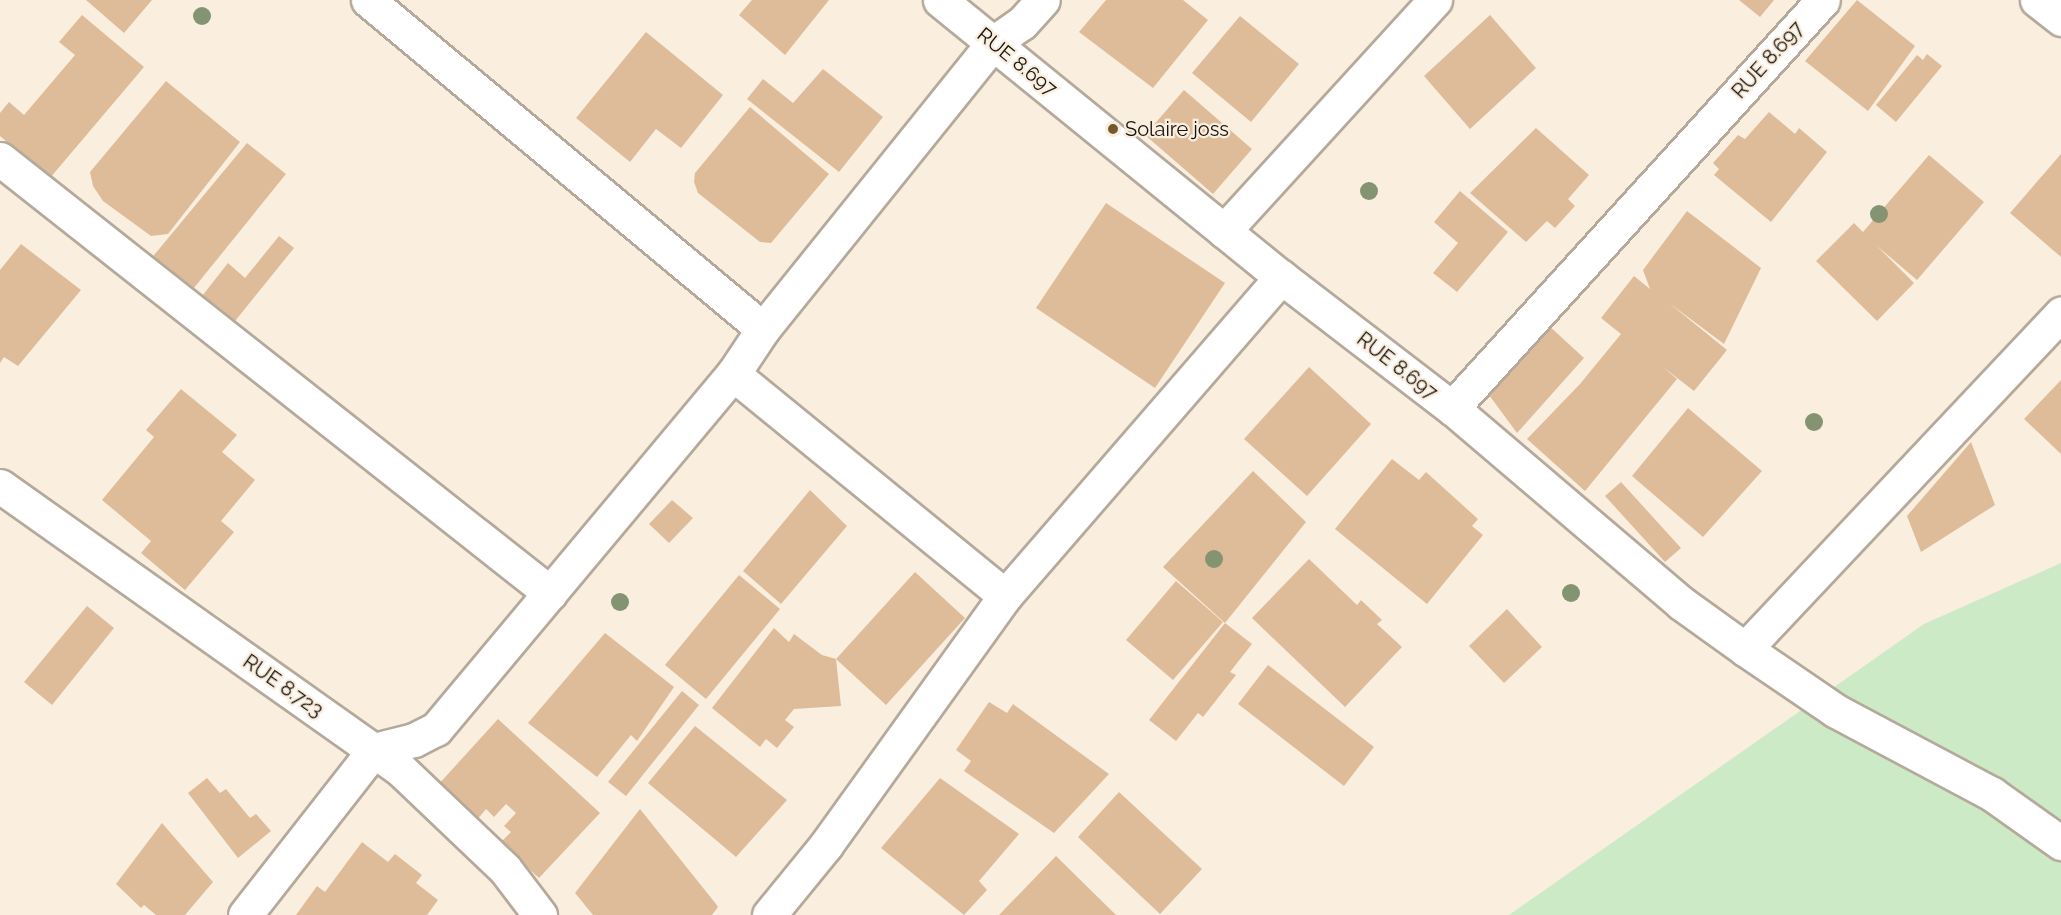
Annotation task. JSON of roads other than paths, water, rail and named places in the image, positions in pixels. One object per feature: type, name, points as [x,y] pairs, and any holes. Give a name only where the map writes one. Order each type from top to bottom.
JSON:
[{"type":"street","points":[[368,0],[763,329]]},
{"type":"street","name":"RUE 8.697","points":[[940,0],[1281,277],[1452,408],[1823,0]]},
{"type":"street","points":[[245,915],[374,750],[414,740],[436,729],[733,374],[763,329],[993,43],[1022,23],[1043,0]]},
{"type":"street","points":[[1224,231],[1435,0]]},
{"type":"street","points":[[2037,0],[2061,19]]},
{"type":"street","points":[[0,159],[550,593]]},
{"type":"street","points":[[769,915],[826,845],[1005,596],[1281,277]]},
{"type":"street","points":[[1745,649],[2061,314]]},
{"type":"street","points":[[733,374],[1005,596]]},
{"type":"street","points":[[1452,408],[1681,603],[1745,649],[1836,711],[1992,794],[2061,843]]},
{"type":"street","name":"RUE 8.723","points":[[0,486],[400,769],[505,869],[540,915]]},
{"type":"place","name":"Solaire joss","points":[[1113,129]]}]
